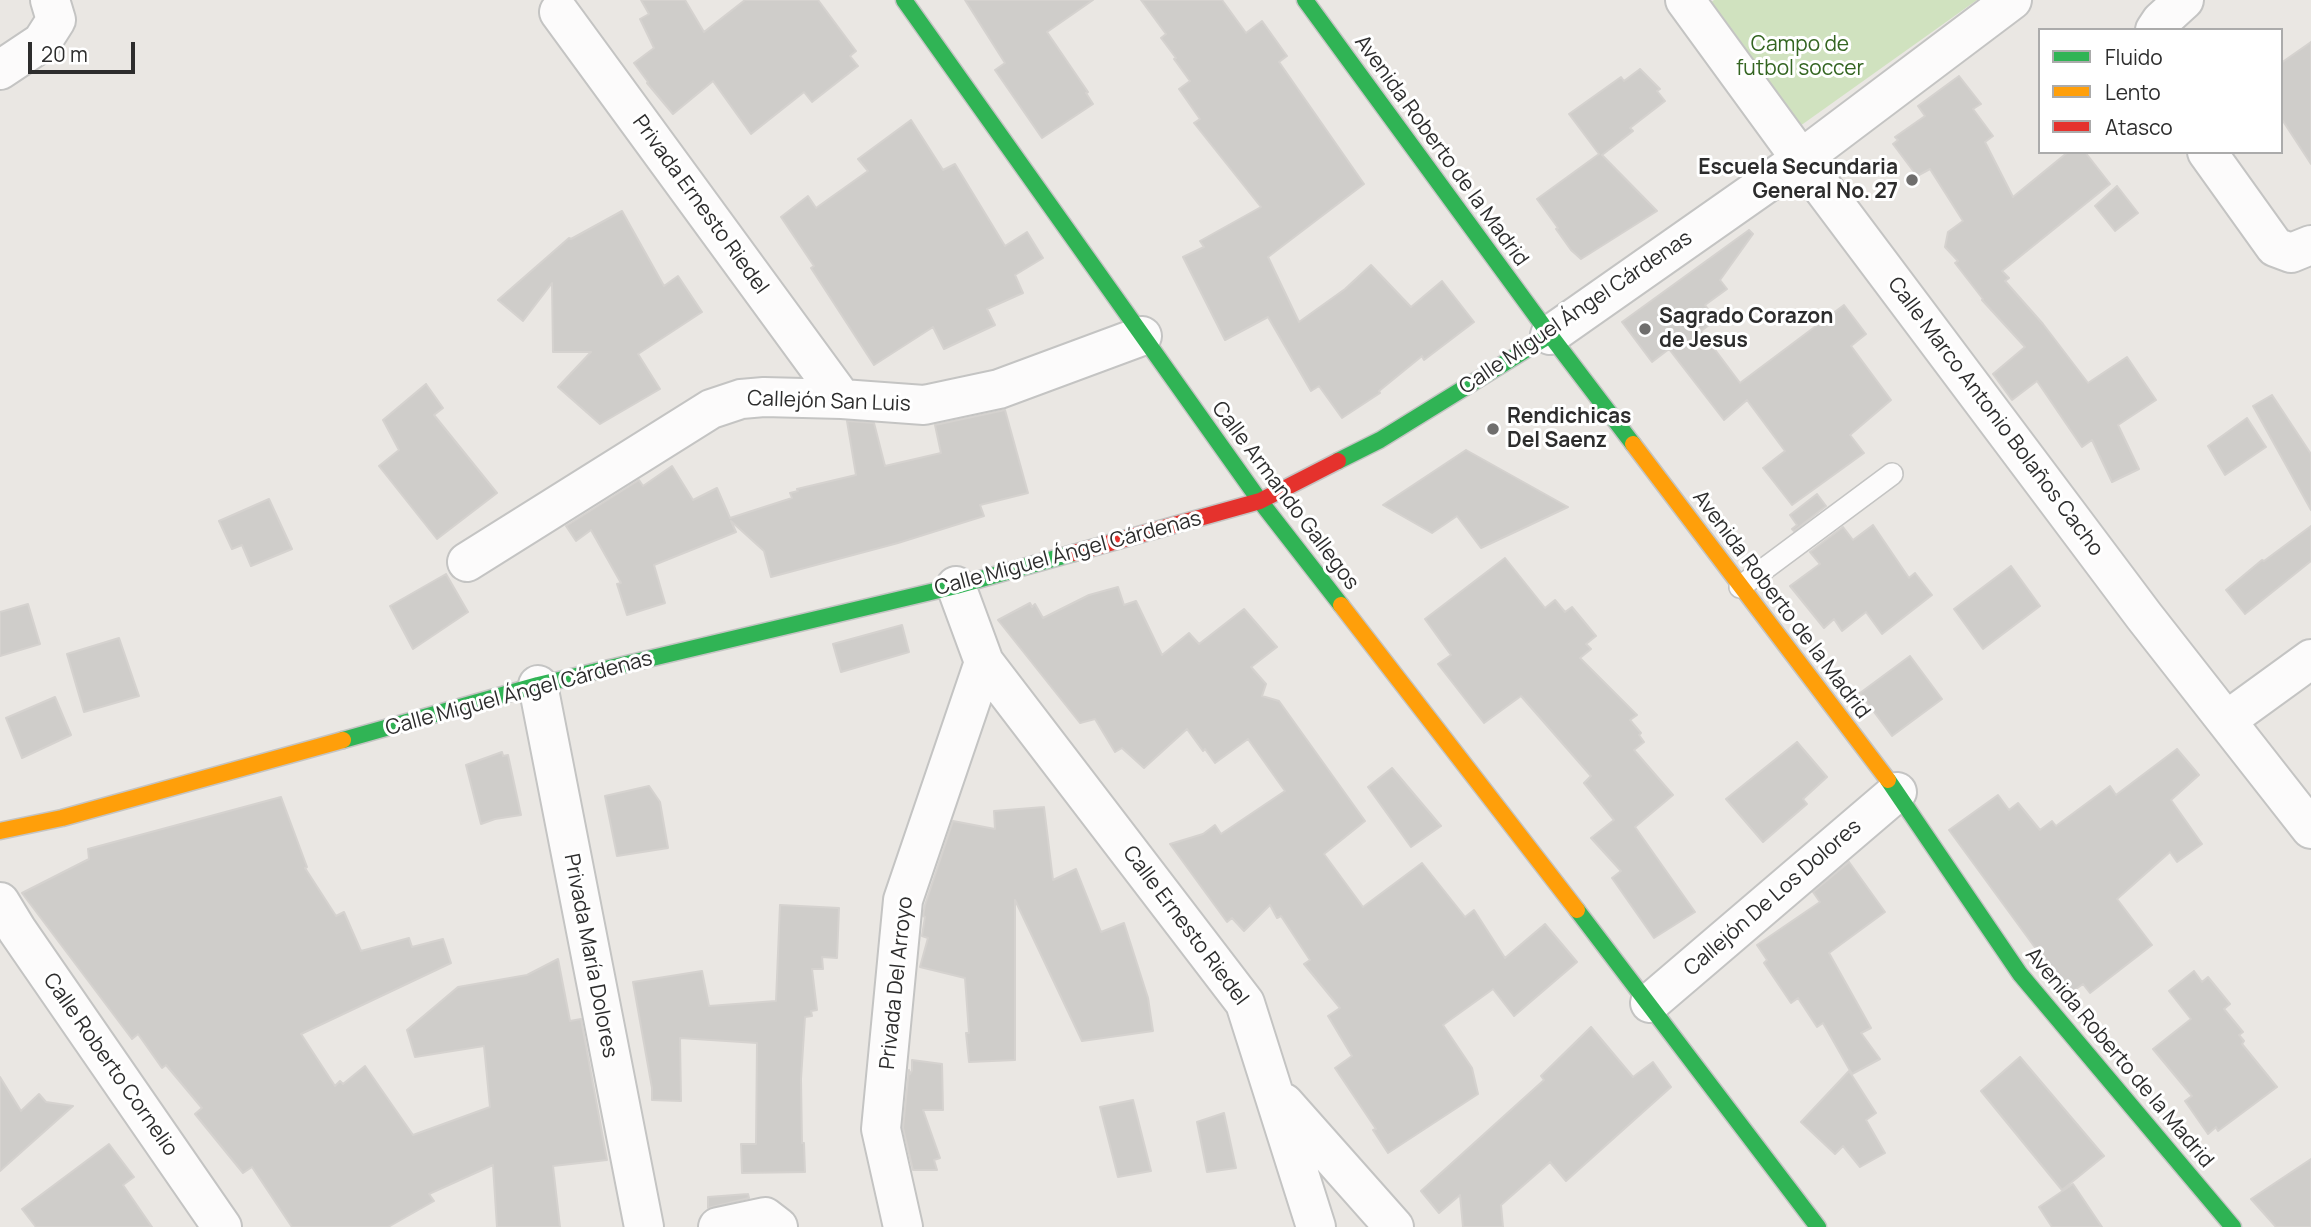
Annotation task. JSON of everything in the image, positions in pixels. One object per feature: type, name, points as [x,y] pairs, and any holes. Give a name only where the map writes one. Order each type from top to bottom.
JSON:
[{"type":"street","name":"Calle Armando Gallegos","points":[[904,0],[1259,501],[1650,1003],[1818,1227]]},
{"type":"street","name":"Avenida Roberto de la Madrid","points":[[1305,0],[1550,335],[1896,792],[2020,974],[2233,1227]]},
{"type":"street","name":"Calle Marco Antonio Bolaños Cacho","points":[[1685,0],[2144,616],[2311,829]]},
{"type":"street","name":"Calle Miguel Ángel Cárdenas","points":[[0,831],[62,818],[232,772],[538,685],[957,586],[1259,501],[1380,440],[1550,335],[1801,159],[2012,0]]},
{"type":"street","points":[[2156,28],[2184,0]]},
{"type":"street","points":[[0,70],[42,42],[53,10]]},
{"type":"street","name":"Privada Ernesto Riedel","points":[[559,12],[842,399]]},
{"type":"street","points":[[2208,154],[2275,247],[2291,253],[2311,245]]},
{"type":"street","name":"Callejón San Luis","points":[[467,562],[710,410],[741,399],[842,399],[924,405],[999,389],[1142,336]]},
{"type":"street","points":[[957,586],[984,662]]},
{"type":"street","points":[[2227,720],[2311,659]]},
{"type":"street","name":"Calle Ernesto Riedel","points":[[984,662],[1245,1003],[1316,1227]]},
{"type":"street","name":"Privada Del Arroyo","points":[[903,1227],[881,1129],[903,901],[984,662]]},
{"type":"street","name":"Privada María Dolores","points":[[538,685],[644,1227]]},
{"type":"street","name":"Callejón De Los Dolores","points":[[1650,1003],[1896,792]]},
{"type":"street","name":"Calle Roberto Cornelio","points":[[6,927],[222,1227]]},
{"type":"street","points":[[1273,1092],[1394,1227]]},
{"type":"street","points":[[718,1227],[765,1217],[778,1227]]},
{"type":"lane","points":[[1740,587],[1892,474]]},
{"type":"green space","name":"Campo de futbol soccer","points":[[1714,0],[1977,0],[1786,136],[1697,13]]},
{"type":"building","points":[[641,0],[685,0],[704,32],[745,0],[818,0],[856,51],[850,56],[858,66],[812,102],[804,92],[751,134],[713,81],[673,114],[634,63],[654,48],[640,19],[649,14]]},
{"type":"building","points":[[965,0],[1093,0],[1047,32],[1088,92],[1086,93],[1093,104],[1042,138],[995,70],[1005,63]]},
{"type":"building","points":[[1141,0],[1222,0],[1246,33],[1262,21],[1287,56],[1279,62],[1364,184],[1268,257],[1299,322],[1345,289],[1371,265],[1411,307],[1442,281],[1474,322],[1424,360],[1422,356],[1379,391],[1380,393],[1342,418],[1319,386],[1311,391],[1268,317],[1225,340],[1183,257],[1204,247],[1200,241],[1261,207],[1194,123],[1200,119],[1179,89],[1190,81],[1161,38],[1166,34]]},
{"type":"building","points":[[2311,42],[2311,164],[2283,121],[2283,62]]},
{"type":"building","points":[[1640,69],[1660,89],[1657,91],[1665,101],[1630,128],[1633,131],[1602,155],[1657,211],[1581,259],[1571,250],[1537,199],[1599,154],[1569,114],[1621,77],[1624,81]]},
{"type":"building","points":[[1959,76],[1981,104],[1973,109],[1993,136],[1985,142],[2013,197],[2066,154],[2087,154],[2110,184],[2002,271],[2009,278],[2005,281],[2043,324],[2088,383],[2127,357],[2156,400],[2118,425],[2139,469],[2112,482],[2092,440],[2082,447],[2037,381],[2012,400],[1993,374],[2025,347],[1982,300],[1955,263],[1958,261],[1945,247],[1948,232],[1963,221],[1930,169],[1917,176],[1893,144],[1898,140],[1895,137],[1925,116],[1918,106]]},
{"type":"building","points":[[911,120],[943,170],[955,164],[1005,246],[1027,232],[1043,258],[1015,275],[1023,293],[987,309],[995,325],[944,349],[933,327],[874,365],[781,217],[808,196],[816,208],[868,171],[858,159]]},
{"type":"building","points":[[2117,186],[2138,213],[2115,231],[2095,206]]},
{"type":"building","points":[[622,211],[664,286],[678,276],[702,312],[638,354],[660,389],[600,424],[558,387],[591,352],[553,352],[552,283],[523,321],[498,300],[569,238]]},
{"type":"building","points":[[1749,230],[1753,234],[1720,280],[1727,289],[1705,305],[1716,320],[1701,331],[1740,383],[1844,305],[1866,334],[1851,346],[1891,400],[1850,435],[1864,453],[1792,505],[1763,468],[1785,451],[1747,400],[1724,420],[1669,349],[1652,362],[1622,322]]},
{"type":"building","points":[[426,384],[443,408],[434,415],[497,493],[437,539],[379,466],[399,450],[383,420]]},
{"type":"building","points":[[2272,395],[2311,454],[2311,510],[2253,406]]},
{"type":"building","points":[[1005,410],[1028,493],[980,505],[984,516],[898,543],[771,577],[764,551],[731,521],[736,532],[654,565],[665,603],[627,615],[617,584],[621,583],[591,530],[576,541],[566,526],[639,480],[643,486],[672,466],[693,500],[717,488],[730,518],[792,498],[790,493],[798,491],[797,489],[856,475],[847,421],[874,423],[885,466],[941,453],[935,425]]},
{"type":"building","points":[[2247,418],[2266,447],[2225,475],[2208,446]]},
{"type":"building","points":[[1466,450],[1568,507],[1481,548],[1457,516],[1432,533],[1383,505]]},
{"type":"building","points":[[1817,494],[1826,506],[1794,531],[1792,529],[1797,525],[1790,515]]},
{"type":"building","points":[[269,499],[292,549],[251,566],[242,545],[232,549],[219,521]]},
{"type":"building","points":[[1873,525],[1909,578],[1915,573],[1932,595],[1882,634],[1866,612],[1842,631],[1834,619],[1824,628],[1790,586],[1820,564],[1810,552],[1843,527],[1853,540]]},
{"type":"building","points":[[2311,526],[2311,561],[2245,614],[2226,590],[2262,560]]},
{"type":"building","points":[[1505,558],[1545,608],[1555,600],[1565,612],[1572,607],[1596,636],[1586,644],[1591,649],[1580,658],[1637,715],[1630,720],[1641,733],[1639,735],[1644,742],[1634,750],[1673,795],[1635,827],[1695,912],[1654,938],[1612,878],[1621,871],[1591,838],[1614,820],[1584,783],[1591,776],[1521,696],[1484,723],[1438,664],[1451,655],[1425,619]]},
{"type":"building","points":[[2011,566],[2040,606],[1983,649],[1954,609]]},
{"type":"building","points":[[446,574],[468,612],[413,649],[390,606]]},
{"type":"building","points":[[1118,587],[1124,605],[1136,601],[1162,655],[1189,633],[1199,644],[1244,609],[1277,647],[1251,667],[1266,684],[1262,696],[1279,701],[1365,821],[1324,854],[1363,907],[1422,863],[1465,917],[1474,910],[1505,958],[1545,924],[1577,962],[1514,1016],[1493,989],[1443,1025],[1472,1068],[1478,1094],[1388,1153],[1373,1130],[1376,1129],[1335,1068],[1352,1056],[1328,1016],[1340,1008],[1304,964],[1310,960],[1281,916],[1277,918],[1270,905],[1244,931],[1232,918],[1227,922],[1170,844],[1203,834],[1215,825],[1221,834],[1285,791],[1248,739],[1215,763],[1187,729],[1144,768],[1122,748],[1115,752],[1095,719],[1080,723],[998,620],[1030,603],[1032,607],[1035,604],[1043,618],[1089,595]]},
{"type":"building","points":[[28,604],[40,644],[0,656],[0,612]]},
{"type":"building","points":[[902,625],[909,652],[841,672],[833,644]]},
{"type":"building","points":[[119,638],[139,696],[84,712],[67,654]]},
{"type":"building","points":[[1910,656],[1942,699],[1892,736],[1860,693]]},
{"type":"building","points":[[55,697],[71,735],[22,758],[6,718]]},
{"type":"building","points":[[1797,742],[1827,777],[1803,799],[1807,804],[1763,842],[1726,799]]},
{"type":"building","points":[[2177,749],[2199,775],[2171,800],[2202,844],[2177,862],[2170,852],[2117,899],[2152,945],[2090,993],[2083,984],[2069,994],[1949,830],[1998,795],[2009,810],[2018,803],[2040,830],[2052,821],[2056,826],[2110,786],[2116,795]]},
{"type":"building","points":[[502,752],[503,756],[508,755],[521,815],[481,824],[466,765]]},
{"type":"building","points":[[1392,768],[1441,826],[1411,847],[1368,787]]},
{"type":"building","points":[[649,786],[660,802],[668,848],[617,856],[605,796]]},
{"type":"building","points":[[281,797],[307,867],[305,868],[336,916],[344,912],[361,951],[409,938],[412,947],[443,939],[451,963],[301,1034],[335,1086],[340,1081],[343,1084],[365,1066],[413,1135],[490,1107],[484,1046],[415,1057],[407,1030],[458,987],[527,975],[558,959],[570,1021],[581,1019],[607,1160],[553,1166],[560,1227],[497,1227],[493,1165],[429,1194],[434,1201],[388,1227],[292,1227],[252,1167],[243,1173],[195,1114],[202,1108],[166,1065],[162,1068],[138,1034],[132,1039],[22,893],[89,859],[88,849]]},
{"type":"building","points":[[1044,807],[1053,880],[1076,869],[1101,932],[1124,923],[1148,998],[1153,1031],[1082,1041],[1015,900],[1015,1060],[969,1062],[965,978],[920,967],[928,938],[922,936],[925,905],[953,821],[995,829],[994,811]]},
{"type":"building","points":[[1849,862],[1885,912],[1829,953],[1871,1028],[1861,1033],[1880,1059],[1852,1074],[1823,1023],[1817,1027],[1798,998],[1791,1003],[1764,963],[1767,960],[1757,945],[1820,902],[1813,892]]},
{"type":"building","points":[[780,905],[839,908],[837,958],[822,957],[823,969],[812,969],[817,1010],[811,1011],[812,1016],[805,1017],[801,1079],[805,1172],[742,1173],[741,1144],[756,1144],[757,1043],[680,1038],[681,1101],[652,1100],[633,982],[702,971],[709,1006],[776,1001]]},
{"type":"building","points":[[2194,971],[2202,982],[2208,977],[2230,1004],[2224,1009],[2243,1032],[2239,1035],[2244,1041],[2242,1044],[2277,1087],[2218,1131],[2216,1127],[2208,1134],[2185,1101],[2192,1096],[2153,1049],[2191,1019],[2169,991]]},
{"type":"building","points":[[1591,1027],[1633,1077],[1653,1062],[1671,1087],[1566,1181],[1550,1162],[1501,1205],[1503,1227],[1463,1227],[1460,1195],[1439,1213],[1421,1191],[1544,1080],[1541,1076]]},
{"type":"building","points":[[2020,1057],[2104,1156],[2062,1190],[1981,1091]]},
{"type":"building","points":[[912,1060],[942,1064],[943,1110],[923,1110],[940,1158],[934,1160],[937,1170],[913,1170],[903,1128]]},
{"type":"building","points":[[1849,1071],[1876,1113],[1866,1120],[1885,1153],[1860,1167],[1843,1146],[1835,1154],[1801,1122]]},
{"type":"building","points":[[0,1077],[21,1111],[39,1094],[46,1102],[73,1106],[0,1171]]},
{"type":"building","points":[[1133,1100],[1151,1171],[1118,1177],[1100,1107]]},
{"type":"building","points":[[1224,1113],[1236,1168],[1207,1172],[1197,1122]]},
{"type":"building","points":[[109,1144],[134,1177],[123,1185],[152,1227],[36,1227],[22,1209]]},
{"type":"building","points":[[2311,1159],[2311,1227],[2276,1227],[2251,1199]]},
{"type":"building","points":[[2073,1184],[2102,1227],[2052,1227],[2039,1207]]},
{"type":"building","points":[[748,1194],[749,1198],[708,1208],[708,1197]]},
{"type":"traffic: fast","points":[[904,0],[1260,501],[1341,605]]},
{"type":"traffic: fast","points":[[1305,0],[1633,444]]},
{"type":"traffic: fast","points":[[1338,461],[1380,440],[1550,335]]},
{"type":"traffic: fast","points":[[343,740],[538,685],[956,586],[1074,553]]},
{"type":"traffic: fast","points":[[1888,780],[2020,974],[2233,1227]]},
{"type":"traffic: fast","points":[[1577,910],[1818,1227]]},
{"type":"traffic: slow","points":[[1633,444],[1888,780]]},
{"type":"traffic: slow","points":[[1341,605],[1577,910]]},
{"type":"traffic: slow","points":[[0,831],[62,818],[343,740]]},
{"type":"traffic: jam","points":[[1074,553],[1260,501],[1338,461]]},
{"type":"place","name":"Escuela Secundaria General No. 27","points":[[1912,180]]},
{"type":"place","name":"Sagrado Corazon de Jesus","points":[[1645,329]]},
{"type":"place","name":"Rendichicas Del Saenz","points":[[1493,429]]}]
